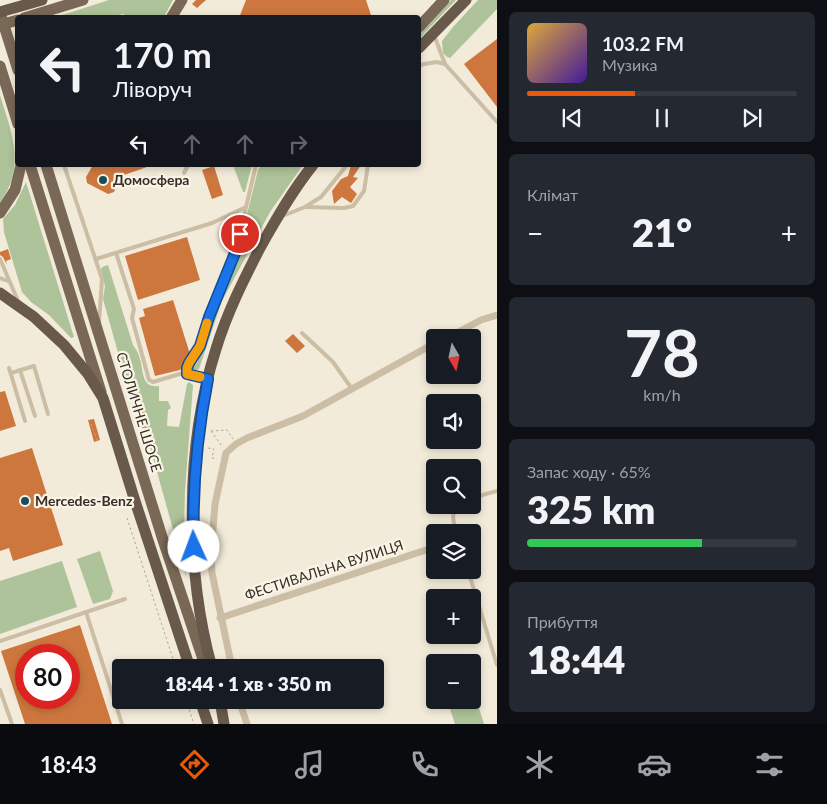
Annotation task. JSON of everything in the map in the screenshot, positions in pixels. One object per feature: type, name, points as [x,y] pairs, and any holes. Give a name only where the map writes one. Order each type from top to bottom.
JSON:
[{"type":"highway","points":[[421,46],[466,0]]},
{"type":"highway","points":[[0,13],[41,4]]},
{"type":"highway","points":[[209,659],[199,608],[194,562],[193,518],[197,445],[208,379],[215,351],[239,288],[276,219],[298,184],[311,167]]},
{"type":"highway","points":[[0,293],[34,317],[64,345],[88,374],[103,398],[187,659]]},
{"type":"highway","points":[[203,709],[208,724]]},
{"type":"main road","points":[[28,15],[41,4],[82,0]]},
{"type":"main road","points":[[173,15],[182,0]]},
{"type":"main road","points":[[436,30],[460,0]]},
{"type":"main road","points":[[421,25],[441,2]]},
{"type":"main road","points":[[0,13],[15,60]]},
{"type":"main road","points":[[0,25],[15,21]]},
{"type":"main road","points":[[0,66],[15,114]]},
{"type":"main road","points":[[0,213],[15,190],[21,167]]},
{"type":"main road","points":[[31,167],[103,398]]},
{"type":"main road","name":"СТОЛИЧНЕ ШОСЕ","points":[[47,167],[160,532],[203,659]]},
{"type":"main road","points":[[219,709],[223,721]]},
{"type":"street","points":[[464,329],[481,320],[497,315]]},
{"type":"street","points":[[230,659],[212,573],[211,545],[215,504],[226,453],[236,444],[247,438],[303,416],[426,348]]},
{"type":"street","name":"ФЕСТИВАЛЬНА ВУЛИЦЯ","points":[[220,618],[426,550]]},
{"type":"street","points":[[243,709],[248,724]]},
{"type":"lane","points":[[436,30],[445,64],[497,122]]},
{"type":"lane","points":[[421,65],[436,62],[445,64]]},
{"type":"lane","points":[[65,167],[102,279],[99,333]]},
{"type":"lane","points":[[184,173],[187,167]]},
{"type":"lane","points":[[187,374],[187,368],[200,346],[209,317],[237,248],[255,167]]},
{"type":"lane","points":[[276,219],[305,207],[321,197],[345,167]]},
{"type":"lane","points":[[305,207],[344,208],[353,206],[364,191],[368,167]]},
{"type":"lane","points":[[96,259],[212,223],[246,208]]},
{"type":"lane","points":[[116,253],[134,309],[132,318],[151,382],[183,373],[208,379]]},
{"type":"lane","points":[[0,259],[21,308]]},
{"type":"lane","points":[[0,278],[8,281]]},
{"type":"lane","points":[[302,332],[333,362],[352,389]]},
{"type":"lane","points":[[25,420],[10,371],[34,366],[48,414]]},
{"type":"lane","points":[[20,370],[35,416]]},
{"type":"lane","points":[[481,495],[497,491]]},
{"type":"lane","points":[[471,579],[497,665]]},
{"type":"lane","points":[[0,641],[125,599]]},
{"type":"lane","points":[[86,612],[122,724]]},
{"type":"lane","points":[[0,690],[12,724]]},
{"type":"path","points":[[150,447],[139,410],[141,396],[151,382]]},
{"type":"path","points":[[91,424],[98,442]]},
{"type":"path","points":[[226,453],[211,431],[227,430],[231,436]]},
{"type":"path","points":[[208,448],[214,449],[212,458]]},
{"type":"path","points":[[127,518],[173,659]]},
{"type":"path","points":[[189,709],[194,724]]},
{"type":"green space","points":[[109,0],[173,0],[165,15],[62,15]]},
{"type":"green space","points":[[451,0],[456,0],[421,37],[421,32]]},
{"type":"green space","points":[[478,0],[497,0],[497,9],[450,58],[447,57],[443,53],[442,41]]},
{"type":"green space","points":[[0,95],[9,123],[15,163],[13,176],[0,203]]},
{"type":"green space","points":[[234,167],[251,167],[245,192],[243,192]]},
{"type":"green space","points":[[260,167],[302,167],[270,212],[222,301],[199,369],[194,371],[190,367],[197,363],[217,302],[242,246],[247,249],[257,232],[244,226]]},
{"type":"green space","points":[[26,182],[74,337],[71,338],[49,315],[31,302],[22,292],[4,232],[3,219],[15,205]]},
{"type":"green space","points":[[108,265],[133,345],[141,361],[144,377],[149,384],[159,386],[159,401],[168,401],[171,408],[168,410],[167,426],[179,427],[187,384],[189,382],[193,385],[185,491],[184,534],[186,576],[142,418],[126,381],[103,299],[105,286],[101,270],[102,267]]},
{"type":"green space","points":[[100,551],[113,591],[110,599],[93,604],[77,559]]},
{"type":"green space","points":[[62,561],[77,607],[0,634],[0,581]]},
{"type":"green space","points":[[450,709],[479,709],[484,724],[455,724]]},
{"type":"building","points":[[196,0],[206,0],[197,8],[192,4]]},
{"type":"building","points":[[246,0],[366,0],[371,15],[240,15]]},
{"type":"building","points":[[497,39],[497,107],[464,64]]},
{"type":"building","name":"Домосфера","points":[[92,167],[147,167],[121,176],[114,192],[108,194],[87,183],[86,177]]},
{"type":"building","points":[[214,167],[223,195],[212,199],[202,170]]},
{"type":"building","points":[[350,167],[360,167],[353,177],[358,178],[350,187],[357,194],[351,203],[342,197],[334,204],[332,191],[341,179],[348,176]]},
{"type":"building","points":[[187,237],[200,280],[138,300],[125,256]]},
{"type":"building","points":[[8,249],[11,259],[6,261],[7,265],[0,252]]},
{"type":"building","points":[[173,300],[190,354],[180,370],[155,376],[139,318],[145,316],[143,309]]},
{"type":"building","points":[[293,334],[305,346],[297,353],[285,341]]},
{"type":"building","points":[[5,391],[16,426],[0,431],[0,392]]},
{"type":"building","points":[[143,410],[148,427],[142,428],[138,411]]},
{"type":"building","points":[[94,419],[100,440],[94,442],[88,420]]},
{"type":"building","name":"Mercedes-Benz","points":[[32,448],[63,545],[13,561],[9,548],[0,551],[0,458]]},
{"type":"building","points":[[80,625],[112,724],[25,724],[20,709],[80,709],[80,644],[22,644]]},
{"type":"building","points":[[15,646],[15,694],[1,651]]},
{"type":"slow traffic","points":[[200,377],[187,374],[187,368],[200,346],[207,323]]},
{"type":"place","name":"Домосфера","points":[[103,180]]},
{"type":"place","name":"Mercedes-Benz","points":[[25,501]]},
{"type":"route","points":[[194,547],[194,478],[197,445],[208,379],[187,374],[187,368],[200,346],[209,317],[237,248],[240,234]]}]
